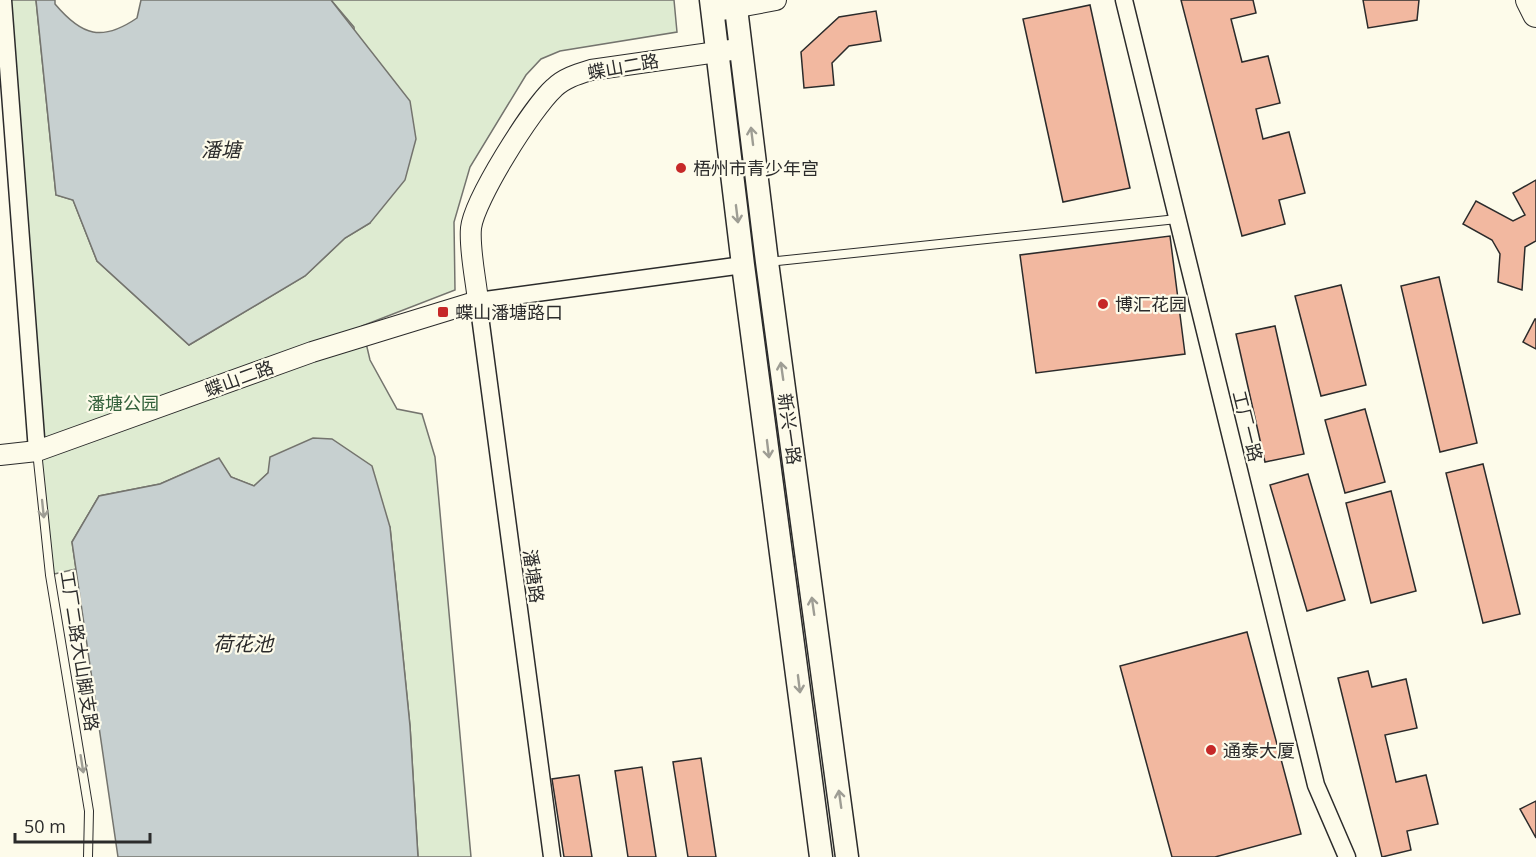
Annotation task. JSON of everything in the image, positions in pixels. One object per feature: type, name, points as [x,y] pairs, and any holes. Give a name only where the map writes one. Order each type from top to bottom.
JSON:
[{"type":"main road","points":[[1529,0],[1536,14]]},
{"type":"main road","name":"新兴一路","points":[[736,4],[767,262],[847,857]]},
{"type":"main road","name":"新兴一路","points":[[712,6],[743,265],[821,857]]},
{"type":"street","points":[[3,0],[6,130],[37,451]]},
{"type":"street","points":[[712,6],[776,0]]},
{"type":"street","name":"工厂一路","points":[[1124,0],[1316,786],[1347,857]]},
{"type":"street","name":"蝶山二路","points":[[478,301],[471,230],[474,213],[486,188],[537,106],[555,87],[573,76],[591,70],[742,48]]},
{"type":"street","name":"蝶山二路","points":[[0,455],[37,451],[312,352],[478,301],[743,265]]},
{"type":"street","name":"潘塘路","points":[[478,301],[552,857]]},
{"type":"lane","points":[[767,262],[1177,219]]},
{"type":"lane","name":"工厂二路大山脚支路","points":[[37,451],[50,575],[89,811],[88,857]]},
{"type":"green space","name":"潘塘公园","points":[[3,0],[36,0],[56,195],[73,200],[97,261],[189,345],[305,276],[345,238],[370,223],[354,27],[331,0],[674,0],[677,32],[560,51],[541,59],[526,75],[470,167],[454,222],[455,290],[362,326],[370,360],[397,409],[422,414],[435,457],[471,857],[418,857],[410,726],[390,527],[268,473],[254,486],[231,477],[218,459],[160,484],[99,496],[72,542],[76,569],[50,575]]},
{"type":"water","name":"潘塘","points":[[36,0],[55,0],[55,4],[74,23],[84,29],[103,33],[125,26],[137,18],[141,0],[331,0],[410,101],[416,139],[405,180],[370,223],[345,238],[305,276],[189,345],[97,261],[73,200],[56,195]]},
{"type":"water","name":"荷花池","points":[[313,438],[332,439],[372,466],[390,527],[410,726],[418,857],[118,857],[72,542],[99,496],[160,484],[219,458],[231,477],[254,486],[268,473],[270,457]]},
{"type":"building","points":[[1181,0],[1253,0],[1256,13],[1231,19],[1242,62],[1268,56],[1280,103],[1256,109],[1263,139],[1289,132],[1305,193],[1279,200],[1285,224],[1242,236]]},
{"type":"building","points":[[1363,0],[1419,0],[1417,20],[1368,28]]},
{"type":"building","points":[[1090,5],[1130,188],[1063,202],[1023,19]]},
{"type":"building","points":[[876,11],[881,41],[849,46],[832,63],[834,85],[804,88],[801,52],[839,17]]},
{"type":"building","points":[[1536,180],[1536,241],[1525,247],[1522,290],[1498,282],[1500,254],[1492,240],[1463,224],[1476,201],[1513,221],[1525,215],[1513,193]]},
{"type":"building","name":"博汇花园","points":[[1170,236],[1185,354],[1036,373],[1020,255]]},
{"type":"building","points":[[1439,277],[1477,443],[1440,452],[1401,286]]},
{"type":"building","points":[[1341,285],[1366,385],[1321,396],[1295,296]]},
{"type":"building","points":[[1536,319],[1536,349],[1523,342]]},
{"type":"building","points":[[1275,326],[1304,454],[1265,462],[1236,334]]},
{"type":"building","points":[[1365,409],[1385,482],[1345,493],[1325,420]]},
{"type":"building","points":[[1483,464],[1520,614],[1483,623],[1446,473]]},
{"type":"building","points":[[1308,474],[1345,600],[1307,611],[1270,485]]},
{"type":"building","points":[[1391,491],[1416,591],[1371,603],[1346,503]]},
{"type":"building","name":"通泰大厦","points":[[1247,632],[1301,834],[1215,857],[1172,857],[1120,666]]},
{"type":"building","points":[[1368,671],[1372,687],[1406,679],[1417,728],[1385,735],[1396,782],[1426,775],[1438,824],[1407,831],[1411,850],[1382,857],[1338,678]]},
{"type":"building","points":[[701,758],[716,857],[688,857],[673,762]]},
{"type":"building","points":[[642,767],[656,857],[628,857],[615,771]]},
{"type":"building","points":[[579,775],[592,857],[564,857],[552,779]]},
{"type":"building","points":[[1536,801],[1536,838],[1520,809]]},
{"type":"place","name":"梧州市青少年宫","points":[[681,168]]},
{"type":"place","name":"博汇花园","points":[[1103,304]]},
{"type":"place","name":"蝶山潘塘路口","points":[[443,312]]},
{"type":"place","name":"通泰大厦","points":[[1211,750]]}]
